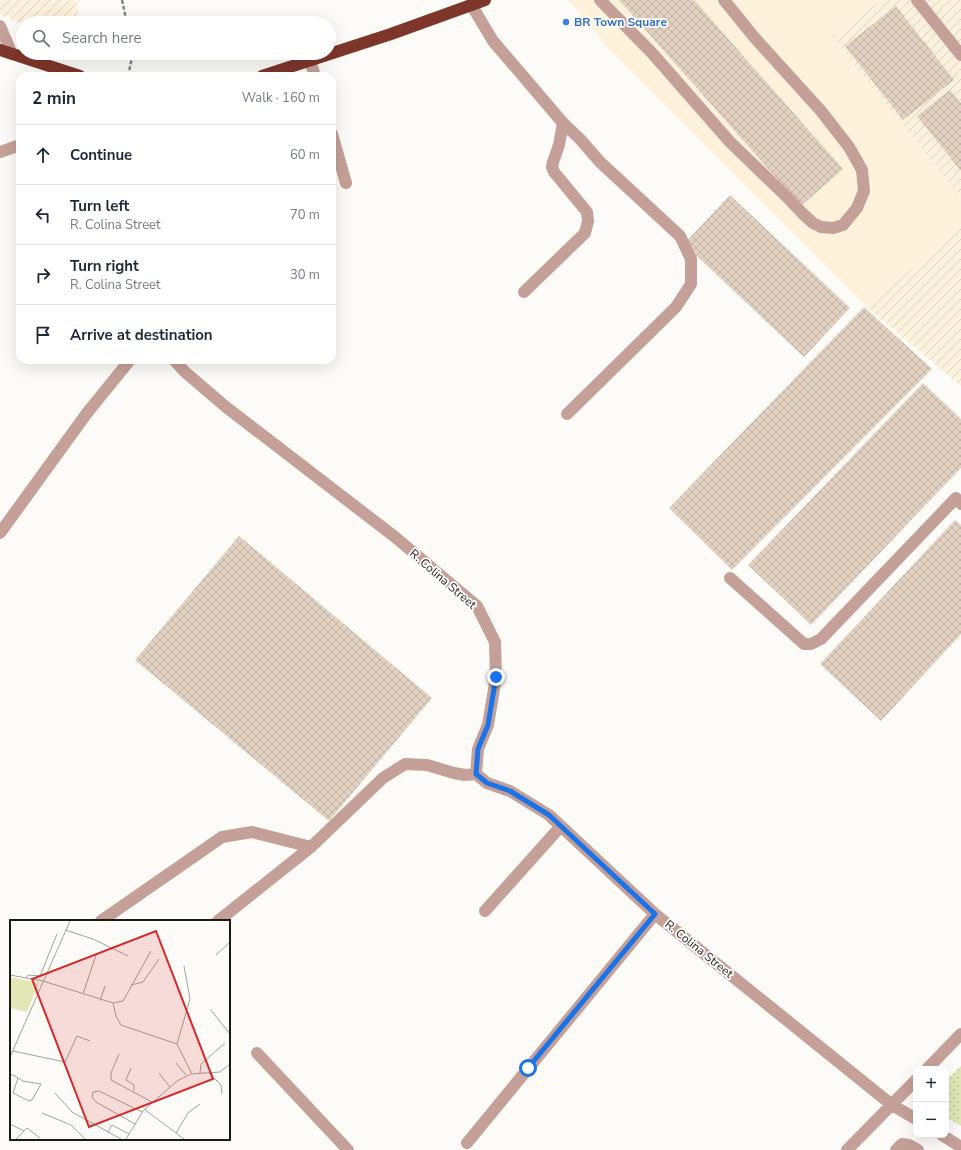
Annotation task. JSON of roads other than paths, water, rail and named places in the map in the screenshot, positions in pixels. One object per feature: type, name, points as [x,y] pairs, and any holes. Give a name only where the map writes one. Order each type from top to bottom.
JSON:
[{"type":"highway","points":[[336,52],[472,6],[485,0]]},
{"type":"highway","points":[[0,50],[16,55]]},
{"type":"highway","points":[[29,60],[64,72]]},
{"type":"highway","points":[[275,72],[313,60]]},
{"type":"street","points":[[600,0],[652,54],[730,142],[803,214],[813,223],[821,227],[833,228],[843,225],[857,208],[864,191],[862,170],[849,147],[821,111],[754,37],[724,0]]},
{"type":"street","points":[[917,0],[961,55]]},
{"type":"street","points":[[472,6],[493,41],[563,123],[580,139],[600,162],[680,236],[691,259],[691,284],[676,307],[566,414]]},
{"type":"street","points":[[0,26],[12,54]]},
{"type":"street","points":[[310,61],[314,72]]},
{"type":"street","points":[[524,292],[584,233],[588,221],[587,212],[554,172],[552,167],[559,145],[563,123]]},
{"type":"street","points":[[0,152],[16,146]]},
{"type":"street","points":[[336,148],[346,183]]},
{"type":"street","points":[[0,533],[87,413],[127,364]]},
{"type":"street","name":"R. Colina Street","points":[[178,364],[226,407],[394,537],[477,606],[495,642],[496,677],[488,725],[478,749],[476,774],[487,783],[510,791],[549,815],[655,914],[892,1105],[913,1117]]},
{"type":"street","points":[[730,578],[804,644],[811,644],[821,639],[956,498],[961,504]]},
{"type":"street","points":[[219,920],[311,847],[383,778],[405,764],[427,765],[465,776],[476,774]]},
{"type":"street","points":[[485,911],[561,826]]},
{"type":"street","points":[[102,920],[222,838],[252,832],[311,847]]},
{"type":"street","points":[[467,1143],[655,914]]},
{"type":"street","points":[[930,1066],[961,1034]]},
{"type":"street","points":[[257,1053],[348,1150]]},
{"type":"street","points":[[847,1150],[913,1083]]},
{"type":"street","points":[[947,1138],[961,1147]]},
{"type":"street","points":[[896,1150],[902,1144],[918,1150]]},
{"type":"place","name":"BR Town Square","points":[[566,22]]}]
